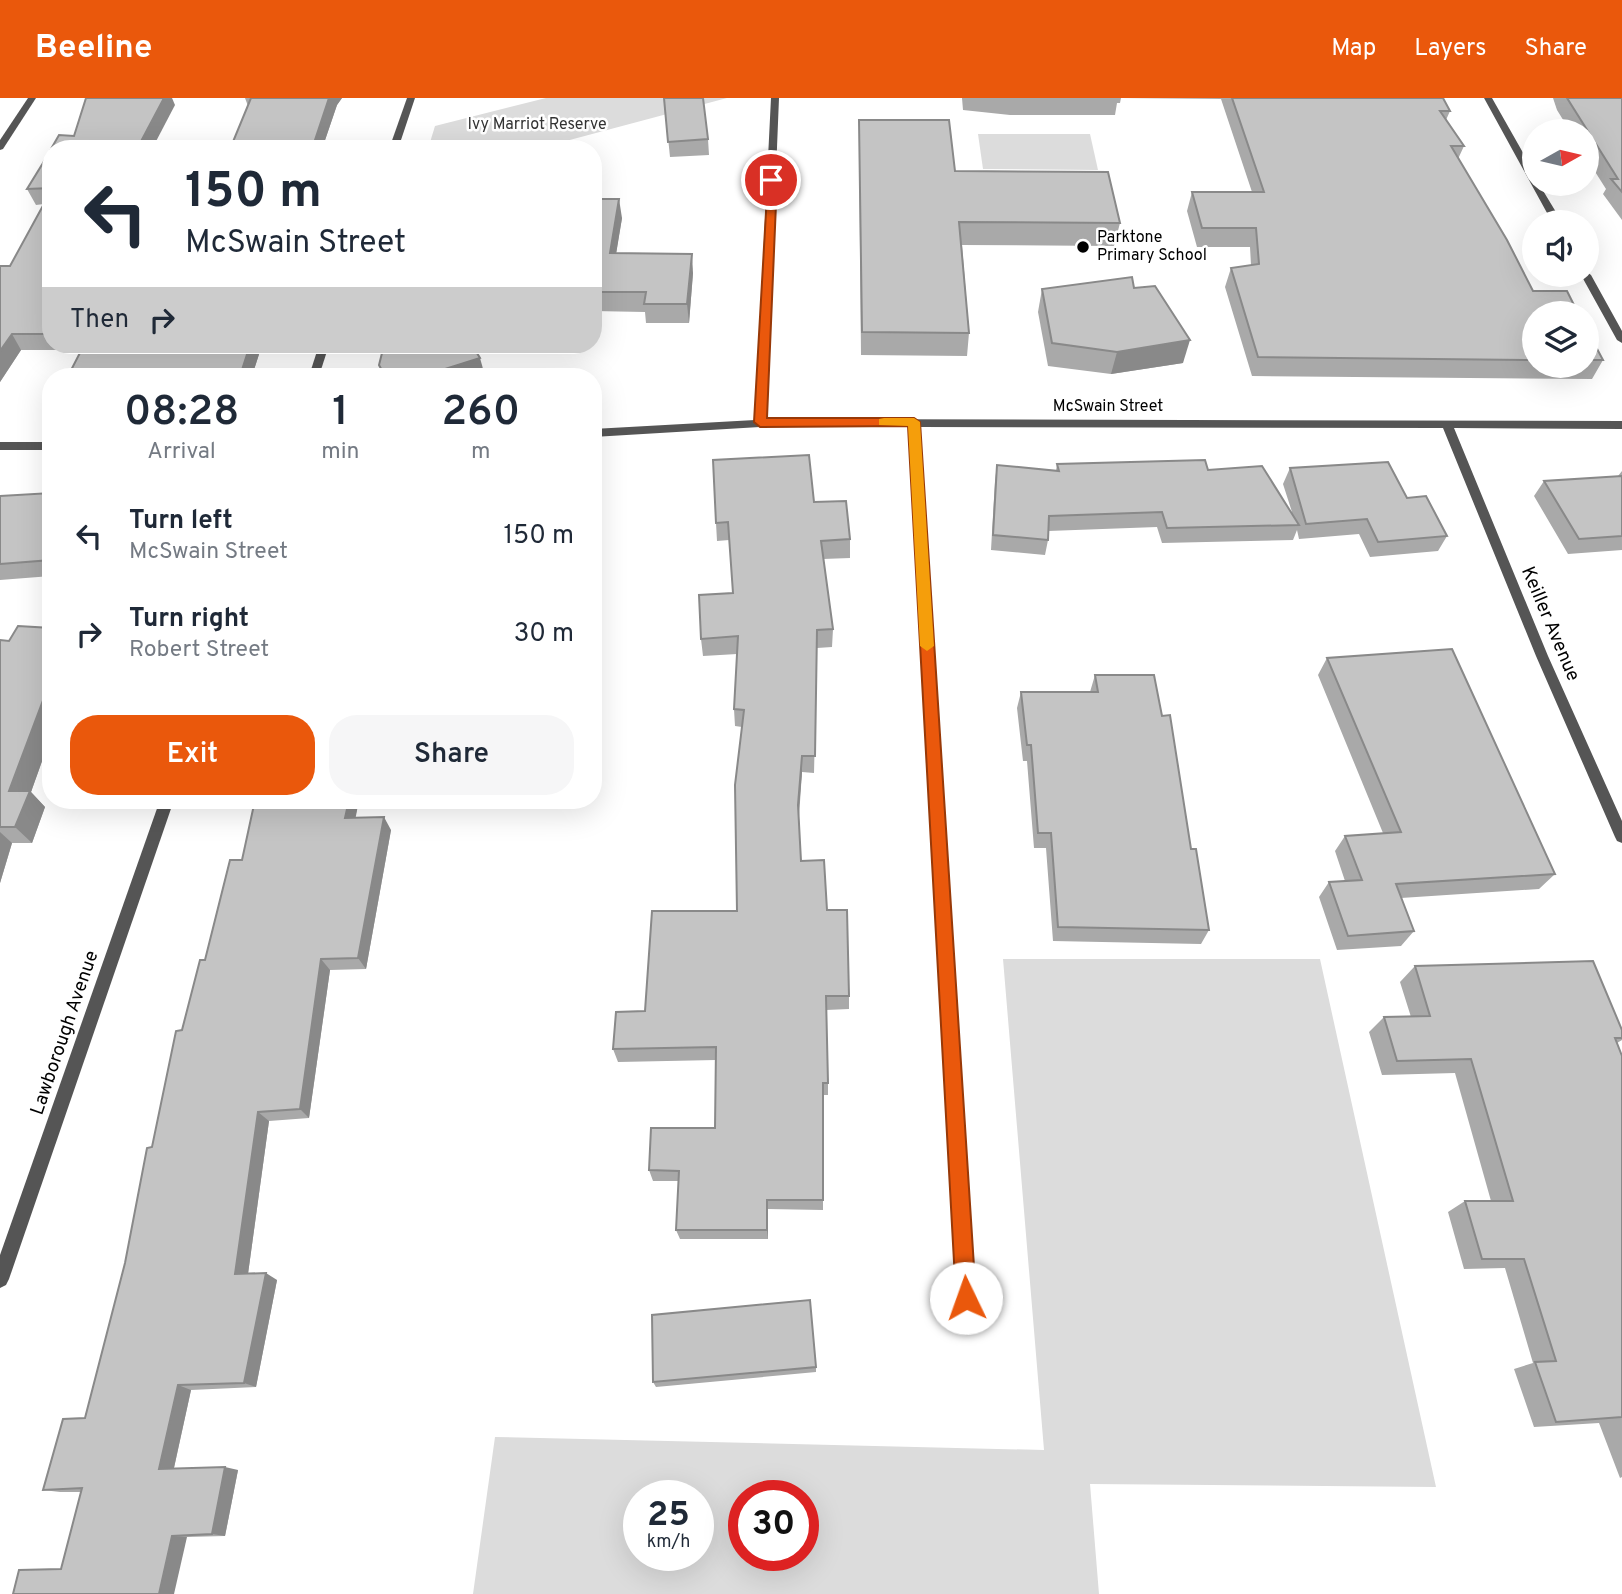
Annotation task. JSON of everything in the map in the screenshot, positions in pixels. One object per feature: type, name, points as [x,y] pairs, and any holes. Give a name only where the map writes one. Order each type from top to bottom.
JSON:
[{"type":"street","points":[[0,147],[33,98]]},
{"type":"street","points":[[396,140],[411,98]]},
{"type":"street","points":[[760,422],[775,98]]},
{"type":"street","points":[[1488,98],[1522,159]]},
{"type":"street","points":[[1593,287],[1622,340]]},
{"type":"street","name":"McSwain Street","points":[[602,432],[760,422],[1622,425]]},
{"type":"street","points":[[914,422],[968,1326]]},
{"type":"street","name":"Keiller Avenue","points":[[1447,424],[1542,656],[1622,837]]},
{"type":"street","points":[[0,446],[42,446]]},
{"type":"street","name":"Lawborough Avenue","points":[[0,1279],[164,809]]},
{"type":"green space","name":"Ivy Marriot Reserve","points":[[546,98],[727,98],[570,140],[431,140],[435,126]]},
{"type":"green space","points":[[978,134],[1090,134],[1098,170],[983,169]]},
{"type":"green space","points":[[1003,959],[1320,959],[1436,1487],[1090,1484],[1099,1594],[473,1594],[495,1437],[1044,1450]]},
{"type":"building","points":[[86,98],[164,98],[142,140],[56,140],[59,135],[74,136]]},
{"type":"building","points":[[251,98],[329,98],[315,140],[234,140]]},
{"type":"building","points":[[664,98],[703,98],[708,139],[668,142]]},
{"type":"building","points":[[1232,98],[1443,98],[1450,111],[1440,111],[1464,146],[1451,146],[1522,269],[1522,287],[1531,287],[1533,291],[1567,291],[1572,301],[1522,301],[1522,360],[1258,357],[1231,268],[1259,264],[1256,228],[1202,228],[1192,192],[1264,192]]},
{"type":"building","points":[[1567,98],[1622,98],[1622,192],[1611,179],[1618,179],[1600,150],[1600,119],[1580,119]]},
{"type":"building","points":[[859,120],[949,120],[955,171],[1108,172],[1120,223],[959,222],[969,333],[862,332]]},
{"type":"building","points":[[42,165],[42,188],[27,189]]},
{"type":"building","points":[[602,199],[619,199],[610,253],[692,254],[687,304],[644,304],[646,292],[602,292]]},
{"type":"building","points":[[42,207],[42,334],[12,334],[0,351],[0,266],[10,266]]},
{"type":"building","points":[[1132,277],[1134,288],[1155,286],[1190,340],[1117,352],[1052,343],[1042,289]]},
{"type":"building","points":[[79,354],[247,354],[243,368],[72,368]]},
{"type":"building","points":[[382,354],[478,354],[480,358],[448,368],[381,368]]},
{"type":"building","points":[[809,455],[814,502],[846,501],[850,539],[821,541],[833,629],[817,630],[815,756],[802,756],[798,805],[801,861],[824,860],[827,910],[847,910],[849,996],[826,996],[828,1083],[823,1083],[823,1200],[767,1200],[767,1230],[676,1230],[679,1171],[649,1170],[651,1128],[715,1128],[716,1047],[613,1049],[616,1012],[645,1011],[652,911],[737,911],[735,785],[744,710],[734,709],[738,636],[701,639],[699,595],[733,593],[728,522],[716,523],[713,460]]},
{"type":"building","points":[[1205,460],[1208,470],[1262,466],[1299,525],[1167,528],[1162,512],[1049,516],[1048,540],[993,535],[997,465],[1059,471],[1057,464]]},
{"type":"building","points":[[1388,462],[1407,498],[1426,496],[1447,536],[1378,542],[1367,519],[1306,524],[1290,468]]},
{"type":"building","points":[[1622,476],[1622,536],[1579,539],[1544,481]]},
{"type":"building","points":[[42,494],[42,561],[0,564],[0,496]]},
{"type":"building","points":[[18,626],[42,627],[42,703],[9,791],[30,791],[15,827],[0,827],[0,640],[9,641]]},
{"type":"building","points":[[1452,649],[1555,874],[1396,884],[1414,931],[1348,936],[1329,882],[1362,880],[1345,836],[1401,832],[1327,658]]},
{"type":"building","points":[[1095,675],[1154,675],[1162,716],[1170,715],[1191,849],[1196,849],[1209,930],[1058,927],[1051,833],[1038,833],[1031,745],[1027,745],[1021,692],[1098,692]]},
{"type":"building","points":[[253,809],[347,809],[345,818],[384,817],[358,958],[321,959],[300,1109],[258,1112],[235,1274],[266,1273],[244,1383],[178,1385],[159,1469],[225,1467],[212,1534],[172,1536],[159,1594],[13,1594],[19,1570],[61,1569],[82,1488],[43,1490],[63,1419],[85,1418],[125,1263],[147,1148],[152,1147],[176,1031],[182,1030],[200,960],[205,960],[230,860],[242,860]]},
{"type":"building","points":[[1593,961],[1622,1030],[1622,1038],[1615,1038],[1622,1056],[1622,1417],[1556,1422],[1535,1362],[1556,1361],[1524,1259],[1482,1259],[1465,1201],[1513,1201],[1471,1059],[1397,1061],[1384,1017],[1430,1016],[1415,966]]},
{"type":"building","points":[[810,1300],[816,1367],[653,1382],[652,1315]]},
{"type":"slow traffic","points":[[884,422],[914,422],[927,646]]},
{"type":"place","name":"Parktone Primary School","points":[[1083,247]]},
{"type":"route","points":[[771,180],[760,422],[914,422],[966,1298]]}]
